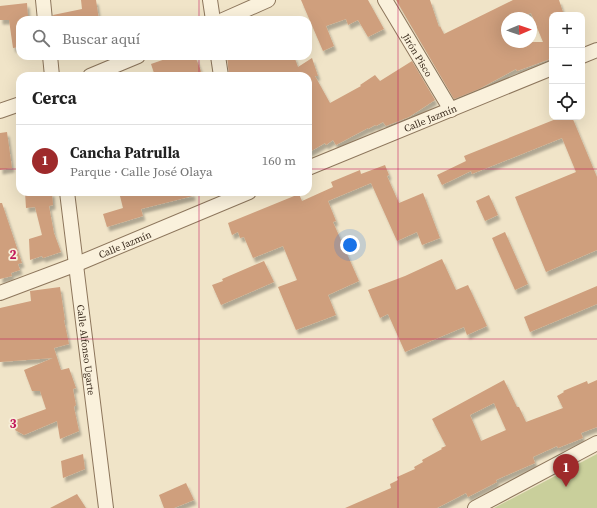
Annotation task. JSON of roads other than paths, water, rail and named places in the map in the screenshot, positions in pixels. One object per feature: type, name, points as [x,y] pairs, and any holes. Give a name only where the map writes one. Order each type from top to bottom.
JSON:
[{"type":"street","points":[[43,0],[45,16]]},
{"type":"street","points":[[210,0],[212,16]]},
{"type":"street","points":[[232,16],[268,0]]},
{"type":"street","name":"Jirón Pisco","points":[[385,0],[451,110]]},
{"type":"street","points":[[585,55],[597,50]]},
{"type":"street","points":[[50,60],[52,72]]},
{"type":"street","points":[[100,72],[128,60]]},
{"type":"street","points":[[219,60],[220,72]]},
{"type":"street","name":"Calle Jazmín","points":[[312,166],[549,69]]},
{"type":"street","points":[[0,111],[16,105]]},
{"type":"street","name":"Calle Alfonso Ugarte","points":[[68,196],[106,508]]},
{"type":"street","name":"Calle Jazmín","points":[[0,293],[77,264],[235,196]]},
{"type":"street","points":[[475,508],[597,443]]},
{"type":"place","name":"Cancha Patrulla","points":[[566,487]]}]
